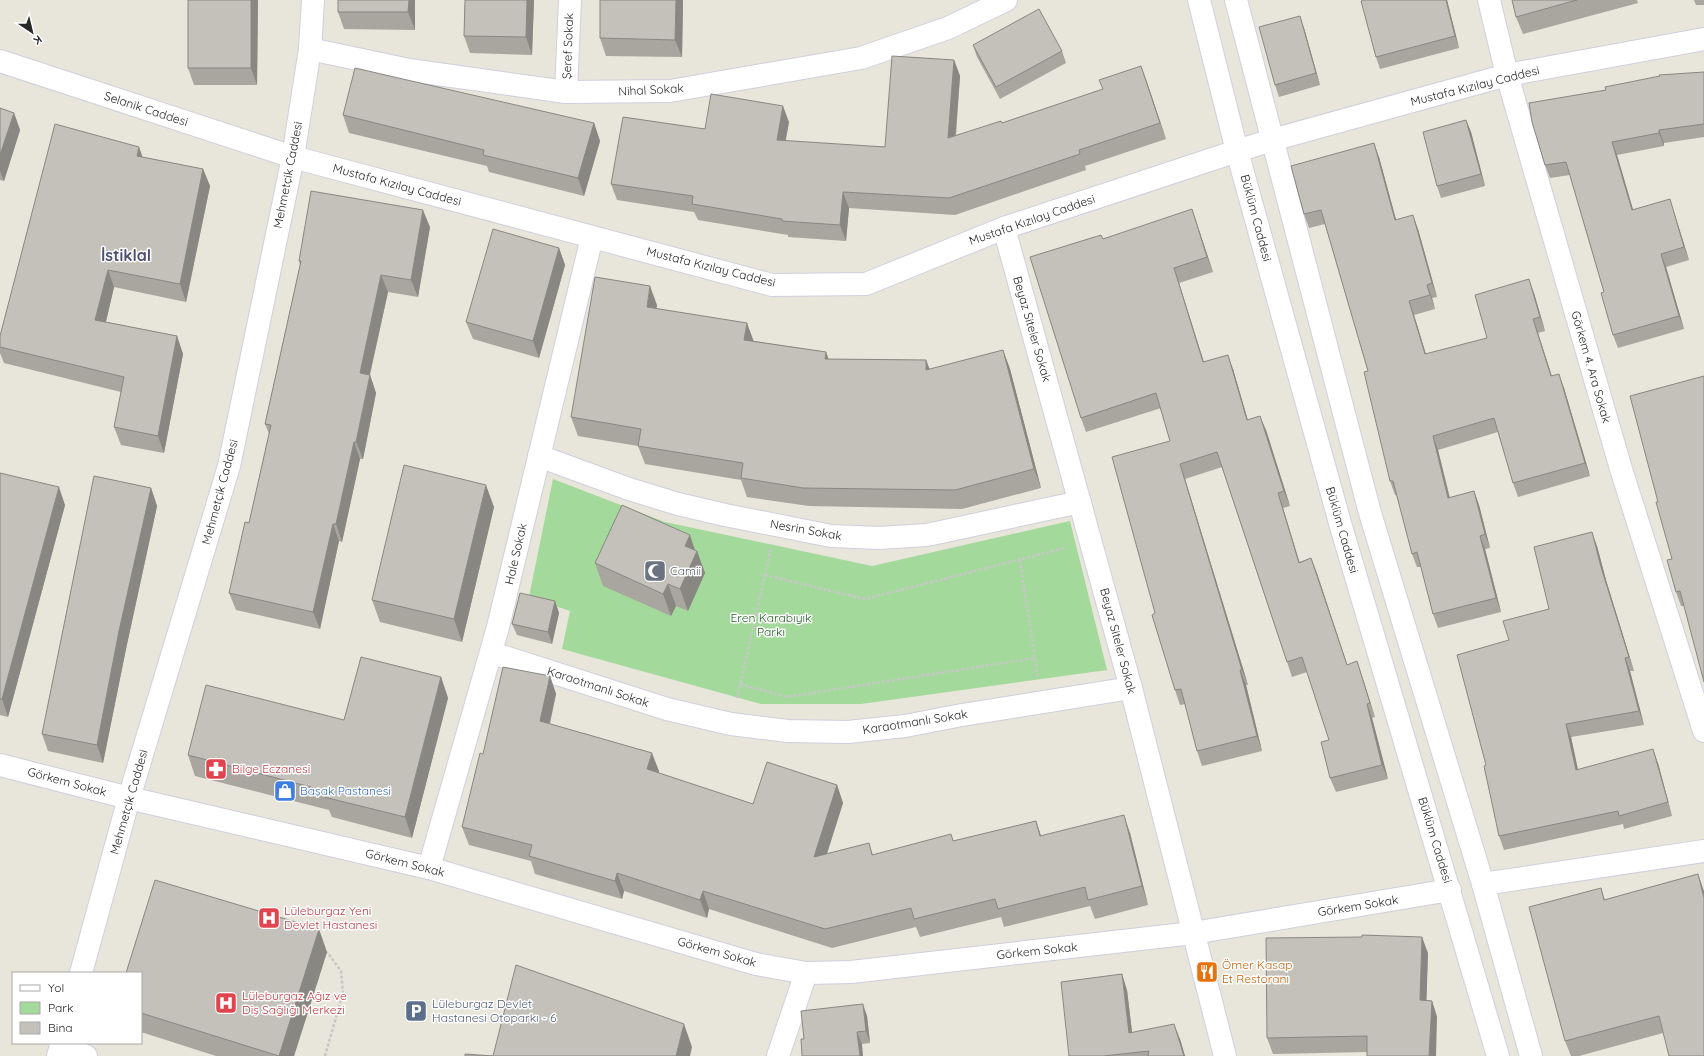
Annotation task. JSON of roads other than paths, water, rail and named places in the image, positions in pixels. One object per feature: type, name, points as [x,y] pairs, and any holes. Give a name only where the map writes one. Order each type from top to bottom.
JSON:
[{"type":"street","name":"Mehmetçik Caddesi","points":[[81,972],[129,798],[230,466],[293,157],[310,49],[312,0]]},
{"type":"street","name":"Şeref Sokak","points":[[566,92],[570,0]]},
{"type":"street","name":"Nihal Sokak","points":[[310,49],[409,70],[566,92],[670,92],[861,58],[948,28],[1006,0]]},
{"type":"street","name":"Büklüm Caddesi","points":[[1199,0],[1237,151],[1340,523],[1498,1056]]},
{"type":"street","points":[[1236,0],[1370,512],[1483,884],[1531,1056]]},
{"type":"street","name":"Görkem 4. Ara Sokak","points":[[1489,0],[1507,75],[1620,469],[1704,731]]},
{"type":"street","name":"Mustafa Kızılay Caddesi","points":[[293,157],[772,285],[866,284],[1004,228],[1272,140],[1507,75],[1704,39]]},
{"type":"street","name":"Selanik Caddesi","points":[[0,61],[293,157]]},
{"type":"street","name":"Beyaz Siteler Sokak","points":[[1004,228],[1131,688],[1225,1056]]},
{"type":"street","name":"Hale Sokak","points":[[429,868],[492,653],[592,237]]},
{"type":"street","name":"Nesrin Sokak","points":[[539,456],[678,504],[831,536],[879,538],[919,535],[1080,502]]},
{"type":"street","name":"Karaotmanlı Sokak","points":[[492,653],[667,708],[731,724],[788,731],[848,732],[905,726],[1131,688]]},
{"type":"street","name":"Görkem Sokak","points":[[0,765],[129,798],[429,868],[756,964],[806,974],[852,972],[1193,934],[1483,884]]},
{"type":"street","points":[[1483,884],[1704,852]]},
{"type":"street","points":[[778,1056],[806,974]]},
{"type":"street","points":[[60,1048],[86,1056]]},
{"type":"place","name":"Camii","points":[[655,571]]},
{"type":"place","name":"Bilge Eczanesi","points":[[216,769]]},
{"type":"place","name":"Başak Pastanesi","points":[[285,791]]},
{"type":"place","name":"Lüleburgaz Yeni Devlet Hastanesi","points":[[269,918]]},
{"type":"place","name":"Ömer Kasap Et Restoranı","points":[[1207,972]]},
{"type":"place","name":"Lüleburgaz Ağız ve Diş Sağlığı Merkezi","points":[[226,1003]]},
{"type":"place","name":"Lüleburgaz Devlet Hastanesi Otoparkı - 6","points":[[416,1011]]},
{"type":"district","name":"İstiklal","points":[[126,255]]},
{"type":"park label","name":"Eren Karabıyık Parkı","points":[[771,625]]}]
